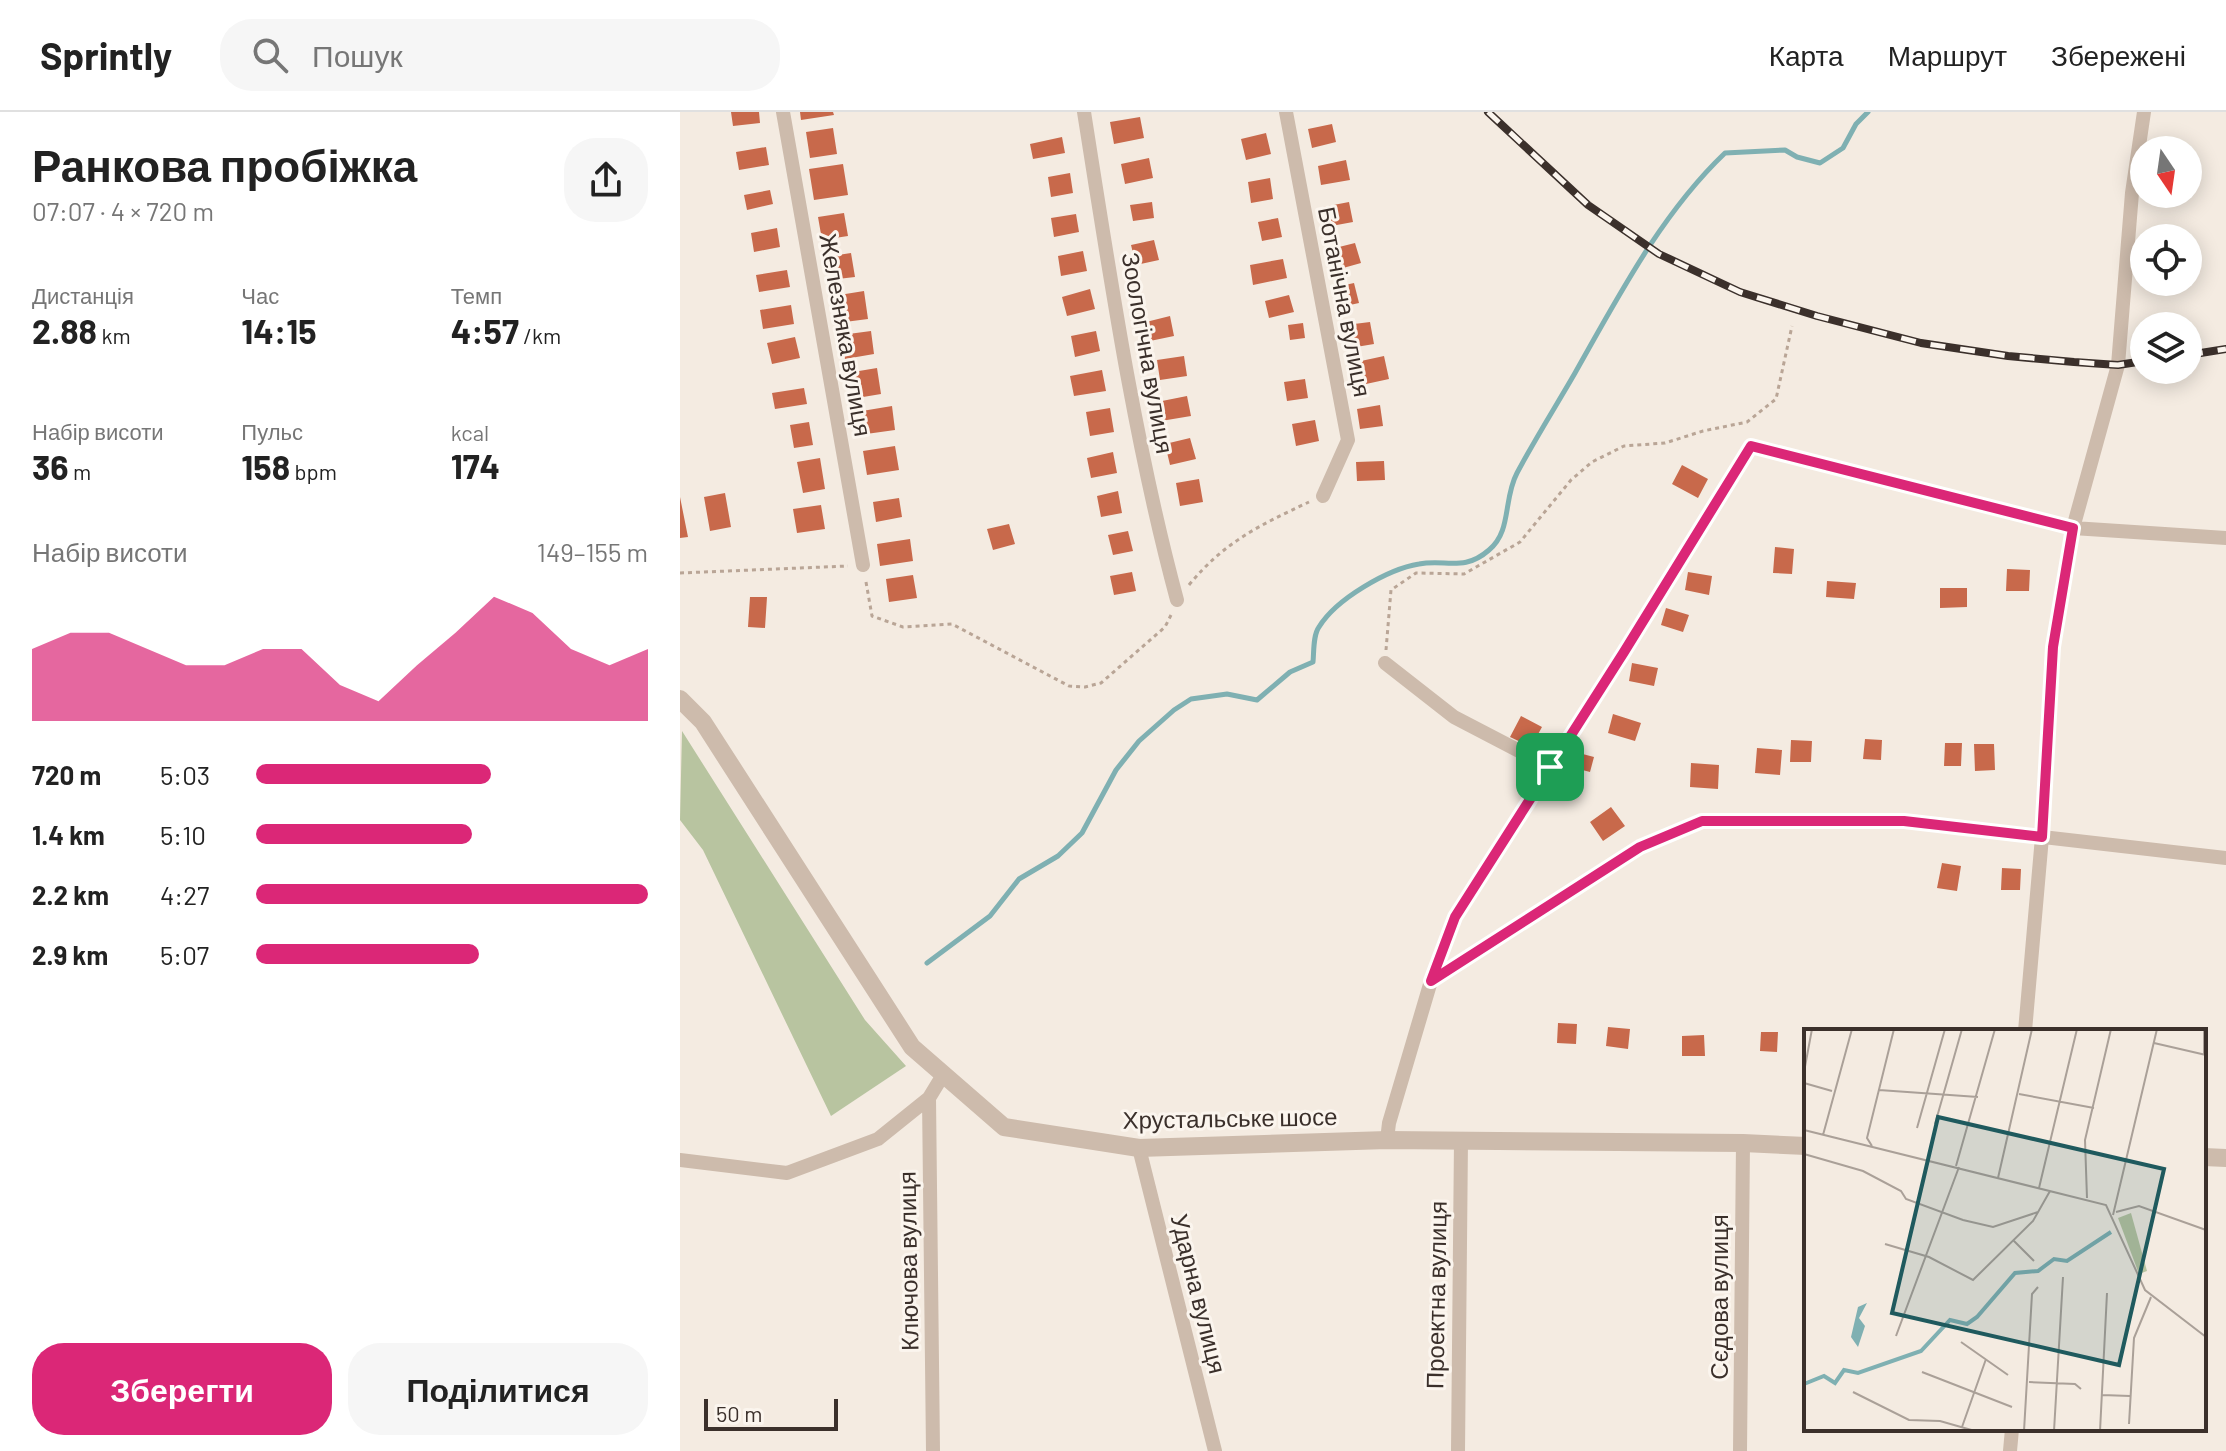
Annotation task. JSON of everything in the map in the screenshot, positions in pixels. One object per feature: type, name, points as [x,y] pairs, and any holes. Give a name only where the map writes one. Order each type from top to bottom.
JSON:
[{"type":"street","name":"Железняка вулиця","points":[[783,112],[863,565]]},
{"type":"street","name":"Зоологічна вулиця","points":[[1084,112],[1119,339],[1161,541],[1177,600]]},
{"type":"street","name":"Ботанічна вулиця","points":[[1286,112],[1348,440],[1323,496]]},
{"type":"street","points":[[2025,1029],[2042,837],[2053,647],[2073,528],[2118,365],[2132,193],[2144,112]]},
{"type":"street","points":[[1387,1140],[1389,1123],[1431,981],[1455,917],[1751,446],[2073,528],[2226,538]]},
{"type":"street","points":[[1385,663],[1454,717],[1550,767]]},
{"type":"street","name":"Хрустальське шосе","points":[[680,699],[703,722],[912,1047],[1004,1127],[1139,1148],[1387,1140],[1804,1146]]},
{"type":"street","points":[[1431,981],[1640,847],[1702,821],[1904,821],[2226,858]]},
{"type":"street","points":[[680,1160],[787,1173],[878,1139],[929,1098],[943,1075]]},
{"type":"street","name":"Ключова вулиця","points":[[929,1098],[933,1451]]},
{"type":"street","name":"Проектна вулиця","points":[[1458,1451],[1461,1140]]},
{"type":"street","name":"Сєдова вулиця","points":[[1740,1451],[1743,1143]]},
{"type":"street","name":"Ударна вулиця","points":[[1139,1148],[1215,1451]]},
{"type":"street","points":[[2206,1157],[2226,1158]]},
{"type":"street","points":[[2010,1451],[2012,1431]]},
{"type":"path","points":[[1385,663],[1391,590],[1416,573],[1464,574],[1520,542],[1571,480],[1592,462],[1624,446],[1665,443],[1747,422],[1776,399],[1792,326]]},
{"type":"path","points":[[680,573],[863,565],[872,616],[903,627],[952,624],[1069,686],[1085,687],[1101,683],[1165,627],[1177,600],[1208,563],[1252,529],[1323,496]]},
{"type":"green space","points":[[682,731],[865,1020],[906,1066],[831,1116],[703,850],[680,820]]},
{"type":"building","points":[[731,112],[759,112],[760,123],[733,126]]},
{"type":"building","points":[[800,112],[833,112],[834,115],[801,120]]},
{"type":"building","points":[[1140,117],[1144,138],[1114,144],[1110,122]]},
{"type":"building","points":[[1332,124],[1336,142],[1312,148],[1308,129]]},
{"type":"building","points":[[833,128],[837,154],[810,158],[806,132]]},
{"type":"building","points":[[1266,133],[1271,154],[1246,160],[1241,139]]},
{"type":"building","points":[[1062,137],[1065,153],[1033,159],[1030,144]]},
{"type":"building","points":[[766,147],[769,165],[739,170],[736,152]]},
{"type":"building","points":[[1149,158],[1153,178],[1125,184],[1121,164]]},
{"type":"building","points":[[1346,160],[1350,180],[1321,185],[1318,166]]},
{"type":"building","points":[[843,164],[848,195],[814,200],[809,169]]},
{"type":"building","points":[[1070,173],[1073,193],[1051,197],[1048,177]]},
{"type":"building","points":[[1270,178],[1273,199],[1251,203],[1248,182]]},
{"type":"building","points":[[770,190],[773,204],[747,210],[744,195]]},
{"type":"building","points":[[1152,202],[1154,218],[1133,221],[1130,205]]},
{"type":"building","points":[[1349,202],[1353,222],[1326,227],[1323,207]]},
{"type":"building","points":[[844,213],[848,236],[822,240],[818,217]]},
{"type":"building","points":[[1076,214],[1079,232],[1054,237],[1051,218]]},
{"type":"building","points":[[1278,218],[1282,237],[1262,241],[1258,222]]},
{"type":"building","points":[[777,228],[780,247],[754,252],[751,233]]},
{"type":"building","points":[[1154,240],[1159,260],[1136,265],[1131,245]]},
{"type":"building","points":[[1355,243],[1361,263],[1336,270],[1331,249]]},
{"type":"building","points":[[1083,251],[1087,271],[1061,276],[1058,256]]},
{"type":"building","points":[[851,253],[855,277],[829,280],[825,257]]},
{"type":"building","points":[[1283,259],[1287,278],[1253,285],[1250,265]]},
{"type":"building","points":[[787,270],[790,287],[759,292],[756,275]]},
{"type":"building","points":[[1354,283],[1359,303],[1341,307],[1336,287]]},
{"type":"building","points":[[1090,289],[1095,309],[1067,316],[1062,297]]},
{"type":"building","points":[[864,291],[868,319],[837,323],[833,296]]},
{"type":"building","points":[[1289,295],[1294,312],[1269,318],[1265,301]]},
{"type":"building","points":[[791,305],[794,324],[763,329],[760,310]]},
{"type":"building","points":[[1170,316],[1174,336],[1150,341],[1146,322]]},
{"type":"building","points":[[1370,322],[1374,344],[1350,348],[1346,325]]},
{"type":"building","points":[[1303,323],[1305,338],[1290,340],[1288,325]]},
{"type":"building","points":[[871,331],[874,354],[845,359],[841,335]]},
{"type":"building","points":[[1096,331],[1100,351],[1075,357],[1071,336]]},
{"type":"building","points":[[795,337],[800,358],[772,364],[767,343]]},
{"type":"building","points":[[1184,356],[1187,376],[1160,380],[1157,360]]},
{"type":"building","points":[[1384,356],[1389,379],[1366,384],[1361,361]]},
{"type":"building","points":[[877,368],[881,394],[851,399],[847,373]]},
{"type":"building","points":[[1102,370],[1106,391],[1074,396],[1070,376]]},
{"type":"building","points":[[1305,379],[1308,398],[1287,401],[1284,382]]},
{"type":"building","points":[[804,388],[807,404],[775,409],[772,393]]},
{"type":"building","points":[[1187,396],[1191,416],[1161,421],[1157,402]]},
{"type":"building","points":[[1380,405],[1383,426],[1360,429],[1357,409]]},
{"type":"building","points":[[892,406],[895,430],[859,435],[856,412]]},
{"type":"building","points":[[1110,408],[1114,432],[1090,436],[1086,412]]},
{"type":"building","points":[[1315,420],[1319,441],[1296,446],[1292,424]]},
{"type":"building","points":[[809,422],[813,445],[794,448],[790,425]]},
{"type":"building","points":[[1190,438],[1196,459],[1170,465],[1165,444]]},
{"type":"building","points":[[895,446],[899,470],[867,475],[863,451]]},
{"type":"building","points":[[1113,452],[1117,473],[1091,478],[1087,458]]},
{"type":"building","points":[[820,458],[825,489],[803,493],[797,462]]},
{"type":"building","points":[[1384,461],[1385,480],[1357,481],[1356,462]]},
{"type":"building","points":[[1682,465],[1708,479],[1698,498],[1672,484]]},
{"type":"building","points":[[1199,479],[1203,502],[1180,506],[1176,483]]},
{"type":"building","points":[[1118,491],[1122,513],[1101,517],[1097,496]]},
{"type":"building","points":[[725,493],[731,527],[710,531],[704,497]]},
{"type":"building","points":[[680,497],[688,537],[680,538]]},
{"type":"building","points":[[899,498],[902,517],[876,522],[873,502]]},
{"type":"building","points":[[821,505],[825,529],[797,533],[793,509]]},
{"type":"building","points":[[1009,524],[1015,544],[993,550],[987,529]]},
{"type":"building","points":[[1128,531],[1133,551],[1113,555],[1108,535]]},
{"type":"building","points":[[910,539],[913,561],[880,566],[877,544]]},
{"type":"building","points":[[1775,547],[1794,549],[1792,574],[1773,573]]},
{"type":"building","points":[[2007,569],[2030,570],[2029,591],[2006,591]]},
{"type":"building","points":[[1132,572],[1136,591],[1114,595],[1110,576]]},
{"type":"building","points":[[1688,572],[1712,576],[1709,595],[1685,590]]},
{"type":"building","points":[[913,575],[917,598],[889,602],[886,579]]},
{"type":"building","points":[[1827,581],[1856,583],[1854,599],[1826,597]]},
{"type":"building","points":[[1940,588],[1967,588],[1967,607],[1940,608]]},
{"type":"building","points":[[750,597],[767,597],[765,628],[748,627]]},
{"type":"building","points":[[1666,608],[1689,615],[1683,632],[1661,625]]},
{"type":"building","points":[[1632,663],[1658,668],[1654,686],[1629,681]]},
{"type":"building","points":[[1613,714],[1641,723],[1635,741],[1608,733]]},
{"type":"building","points":[[1521,716],[1542,727],[1531,747],[1510,737]]},
{"type":"building","points":[[1865,739],[1882,740],[1881,760],[1863,759]]},
{"type":"building","points":[[1791,740],[1812,741],[1811,762],[1790,762]]},
{"type":"building","points":[[1945,743],[1962,743],[1961,766],[1944,766]]},
{"type":"building","points":[[1974,744],[1994,744],[1995,770],[1975,771]]},
{"type":"building","points":[[1757,748],[1782,750],[1780,775],[1755,773]]},
{"type":"building","points":[[1575,752],[1594,757],[1590,772],[1571,767]]},
{"type":"building","points":[[1691,763],[1719,765],[1718,789],[1690,787]]},
{"type":"building","points":[[1611,807],[1625,826],[1603,841],[1590,822]]},
{"type":"building","points":[[1942,863],[1961,866],[1957,891],[1937,888]]},
{"type":"building","points":[[2002,868],[2021,869],[2020,890],[2001,890]]},
{"type":"building","points":[[1558,1023],[1577,1024],[1576,1044],[1557,1043]]},
{"type":"building","points":[[1608,1027],[1630,1029],[1628,1049],[1606,1046]]},
{"type":"building","points":[[1761,1032],[1778,1032],[1777,1052],[1760,1051]]},
{"type":"building","points":[[1704,1035],[1705,1056],[1682,1056],[1682,1036]]},
{"type":"waterway","points":[[927,963],[990,916],[1019,879],[1058,856],[1082,833],[1116,770],[1139,741],[1174,710],[1191,699],[1227,694],[1257,700],[1290,672],[1313,662],[1317,630],[1327,616],[1350,596],[1406,567],[1463,563],[1489,550],[1501,534],[1513,483],[1531,448],[1642,257],[1702,177],[1725,153],[1785,150],[1820,163],[1843,148],[1856,124],[1868,112]]},
{"type":"railway","points":[[1488,112],[1588,205],[1659,254],[1740,292],[1921,343],[2008,356],[2118,365],[2130,363]]},
{"type":"railway","points":[[2202,353],[2226,349]]},
{"type":"route","points":[[1751,446],[2073,528],[2053,647],[2042,837],[1904,821],[1702,821],[1640,847],[1431,981],[1455,917],[1550,767],[1751,446]]}]
